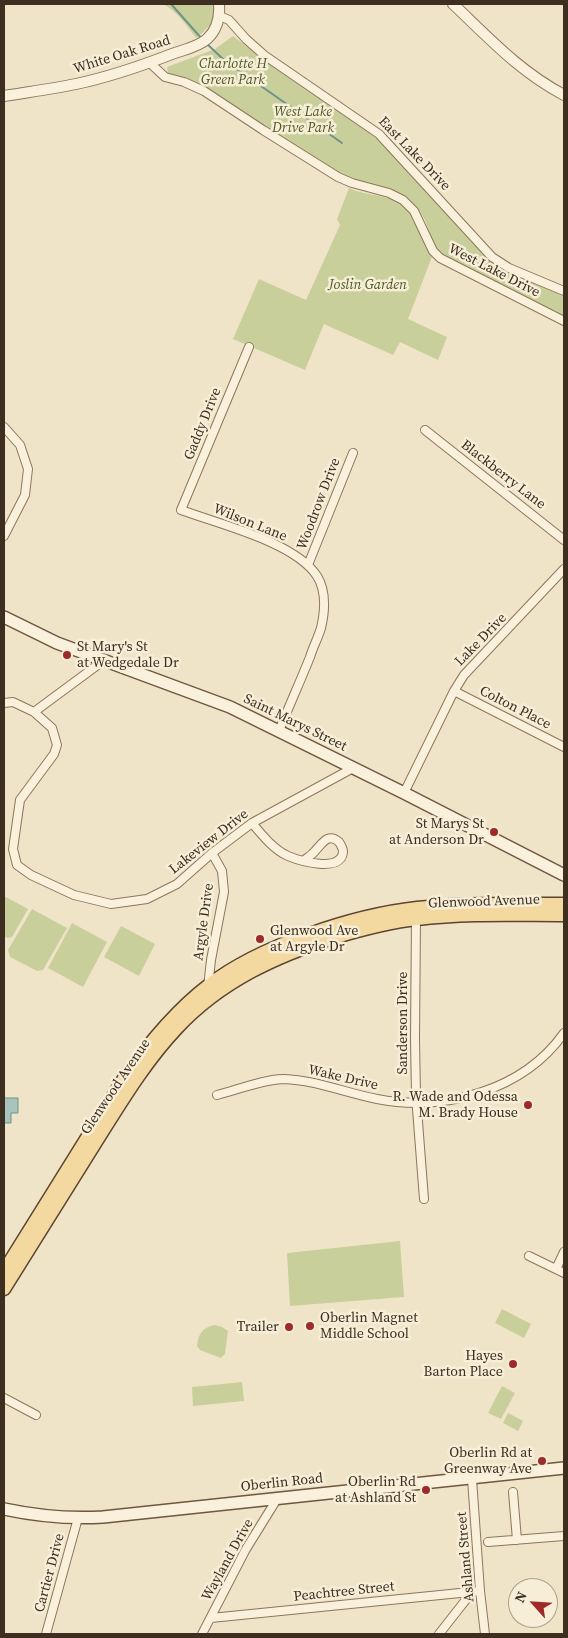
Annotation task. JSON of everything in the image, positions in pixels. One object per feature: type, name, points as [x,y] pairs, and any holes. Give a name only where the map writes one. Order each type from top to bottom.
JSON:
[{"type":"main road","name":"Saint Marys Street","points":[[4,617],[34,633],[102,661],[230,707],[564,875]]},
{"type":"main road","name":"Glenwood Avenue","points":[[416,913],[463,905],[564,904]]},
{"type":"main road","name":"Glenwood Avenue","points":[[4,1271],[123,1080],[142,1053],[168,1022],[248,960],[332,926],[378,914],[564,915]]},
{"type":"main road","name":"Glenwood Avenue","points":[[4,1289],[146,1064],[210,990]]},
{"type":"main road","name":"Oberlin Road","points":[[4,1509],[42,1516],[78,1518],[472,1479],[564,1468]]},
{"type":"street","points":[[219,4],[220,16]]},
{"type":"street","points":[[454,4],[519,66],[542,83],[564,95]]},
{"type":"street","name":"White Oak Road","points":[[4,96],[77,84],[150,63],[199,44],[207,39],[217,25],[220,16]]},
{"type":"street","name":"East Lake Drive","points":[[220,16],[229,20],[264,55],[379,134],[492,257],[510,268],[564,291]]},
{"type":"street","name":"West Lake Drive","points":[[150,63],[165,77],[184,82],[204,91],[338,177],[352,184],[389,193],[403,200],[414,211],[433,251],[440,258],[564,321]]},
{"type":"street","name":"Gaddy Drive","points":[[181,510],[249,346]]},
{"type":"street","points":[[4,427],[20,445],[28,469],[25,495],[4,536]]},
{"type":"street","name":"Blackberry Lane","points":[[426,430],[564,540]]},
{"type":"street","name":"Woodrow Drive","points":[[308,565],[353,452]]},
{"type":"street","name":"Wilson Lane","points":[[181,510],[273,543],[308,565],[318,577],[324,592],[324,610],[320,630],[279,731]]},
{"type":"street","name":"Lake Drive","points":[[404,793],[454,690],[464,675],[564,569]]},
{"type":"street","points":[[34,712],[102,661]]},
{"type":"street","name":"Colton Place","points":[[454,690],[564,747]]},
{"type":"street","name":"Lakeview Drive","points":[[4,703],[12,702],[34,712],[52,728],[57,745],[54,754],[20,800],[13,849],[17,864],[31,875],[74,895],[111,904],[147,899],[177,884],[212,853],[252,823],[353,768]]},
{"type":"street","points":[[252,823],[269,842],[287,856],[303,861],[332,864],[338,862],[342,857],[343,850],[340,843],[333,838],[327,838],[321,842],[315,852],[303,861]]},
{"type":"street","name":"Argyle Drive","points":[[210,990],[224,892],[222,871],[212,853]]},
{"type":"street","name":"Sanderson Drive","points":[[416,913],[414,1039],[416,1102],[424,1199]]},
{"type":"street","name":"Wake Drive","points":[[217,1095],[281,1079],[306,1082],[378,1099],[416,1102],[459,1099],[494,1088],[512,1079],[555,1046],[564,1033]]},
{"type":"street","points":[[556,1269],[564,1252]]},
{"type":"street","points":[[529,1256],[564,1273]]},
{"type":"street","points":[[4,1398],[36,1415]]},
{"type":"street","name":"Ashland Street","points":[[472,1479],[485,1634]]},
{"type":"street","points":[[513,1492],[517,1540]]},
{"type":"street","name":"Wayland Drive","points":[[202,1634],[246,1549],[277,1499]]},
{"type":"street","name":"Cartier Drive","points":[[46,1634],[78,1518]]},
{"type":"street","points":[[488,1542],[564,1536]]},
{"type":"street","name":"Peachtree Street","points":[[210,1618],[480,1591]]},
{"type":"street","points":[[439,1634],[472,1592]]},
{"type":"green space","points":[[163,4],[216,5],[210,24],[196,38],[177,14]]},
{"type":"green space","name":"West Lake Drive Park","points":[[233,36],[377,139],[405,165],[495,264],[505,271],[564,296],[564,317],[447,259],[435,246],[419,210],[406,197],[393,190],[362,184],[340,174],[207,88],[168,74],[167,67],[215,49]]},
{"type":"green space","name":"Joslin Garden","points":[[349,188],[397,202],[411,214],[416,222],[432,257],[408,319],[447,337],[438,360],[400,342],[393,355],[324,324],[305,370],[233,339],[259,279],[306,300],[340,225],[337,219]]},
{"type":"green space","points":[[4,896],[28,909],[12,937],[7,938],[4,936]]},
{"type":"green space","points":[[32,909],[67,928],[43,970],[37,971],[10,957],[8,950]]},
{"type":"green space","points":[[72,923],[107,942],[83,987],[48,968]]},
{"type":"green space","points":[[121,926],[155,944],[139,976],[104,957]]},
{"type":"green space","points":[[400,1241],[404,1297],[290,1306],[287,1253]]},
{"type":"green space","points":[[502,1309],[531,1324],[524,1338],[495,1323]]},
{"type":"green space","points":[[215,1325],[228,1331],[225,1354],[221,1358],[200,1350],[197,1346],[202,1332],[207,1327]]},
{"type":"green space","points":[[242,1382],[244,1401],[193,1406],[192,1387]]},
{"type":"green space","points":[[502,1386],[515,1393],[501,1419],[488,1413]]},
{"type":"green space","points":[[508,1413],[523,1421],[518,1431],[503,1423]]},
{"type":"water","points":[[4,1098],[18,1098],[18,1113],[11,1113],[11,1123],[4,1123]]},
{"type":"waterway","points":[[171,4],[202,39]]},
{"type":"waterway","points":[[207,44],[224,60],[342,143]]},
{"type":"place","name":"St Mary's St at Wedgedale Dr","points":[[67,655]]},
{"type":"place","name":"St Marys St at Anderson Dr","points":[[494,832]]},
{"type":"place","name":"Glenwood Ave at Argyle Dr","points":[[260,939]]},
{"type":"place","name":"R. Wade and Odessa M. Brady House","points":[[528,1105]]},
{"type":"place","name":"Oberlin Magnet Middle School","points":[[310,1326]]},
{"type":"place","name":"Trailer","points":[[289,1327]]},
{"type":"place","name":"Hayes Barton Place","points":[[513,1364]]},
{"type":"place","name":"Oberlin Rd at Greenway Ave","points":[[542,1461]]},
{"type":"place","name":"Oberlin Rd at Ashland St","points":[[426,1490]]},
{"type":"park label","name":"Charlotte H Green Park","points":[[233,72]]}]
